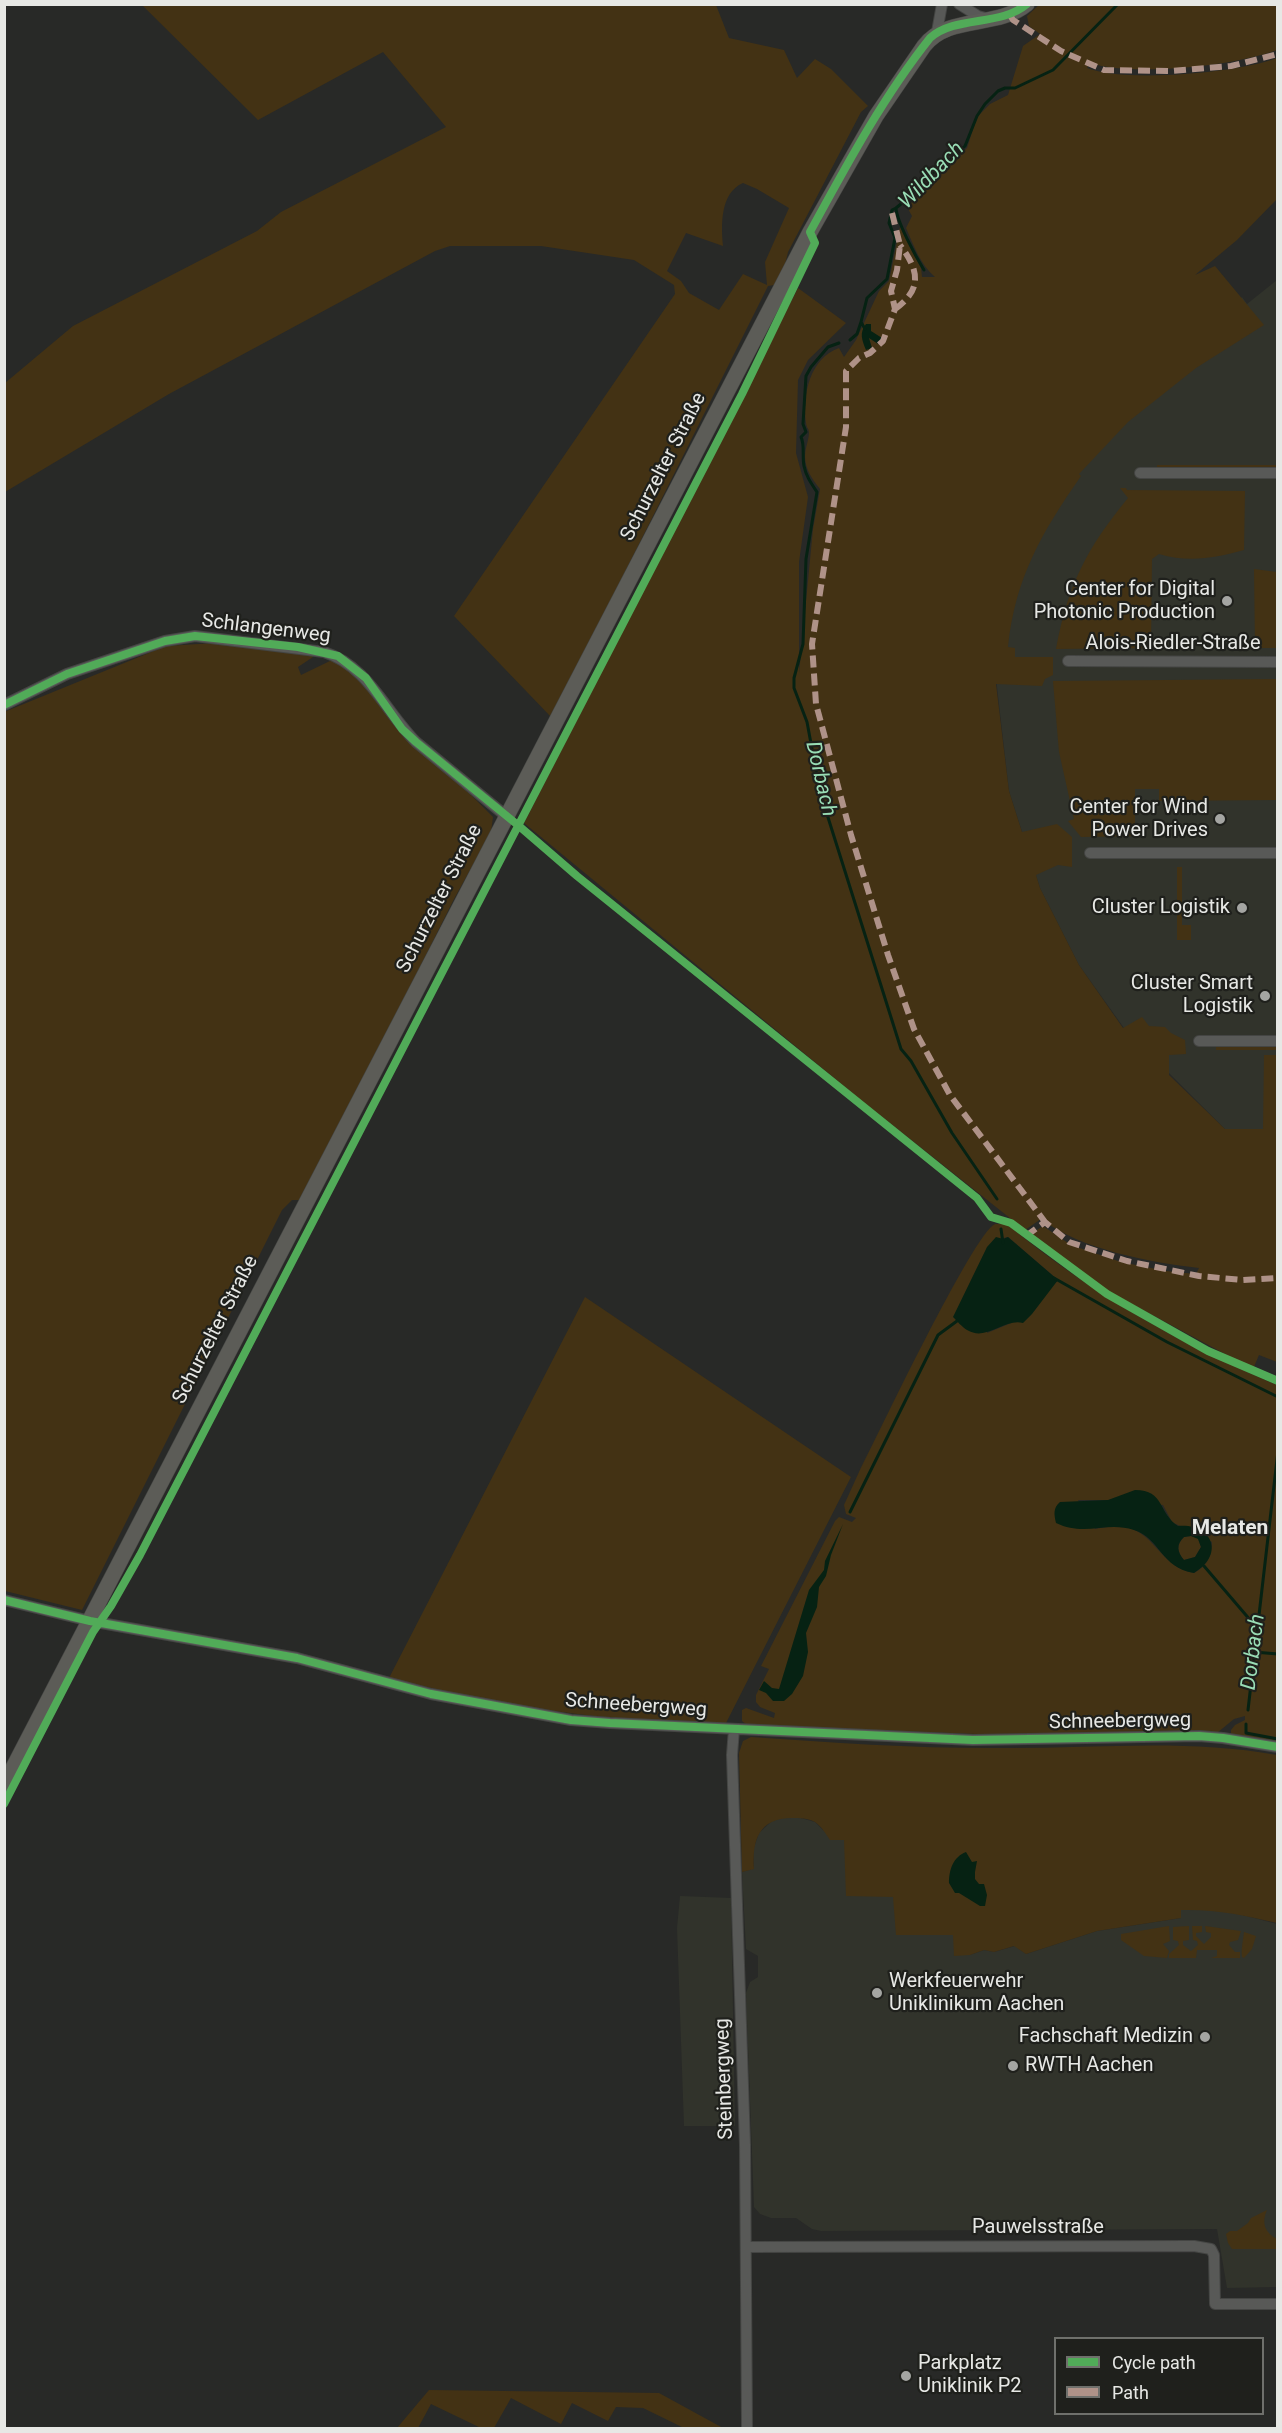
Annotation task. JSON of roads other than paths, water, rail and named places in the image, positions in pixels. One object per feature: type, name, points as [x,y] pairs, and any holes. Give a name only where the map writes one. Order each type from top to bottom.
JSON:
[{"type":"street","points":[[942,4],[936,32],[1010,15],[1027,4]]},
{"type":"street","points":[[958,4],[978,16],[989,19]]},
{"type":"street","name":"Schurzelter Straße","points":[[4,1785],[835,187],[876,116],[936,32]]},
{"type":"street","points":[[1140,473],[1278,473]]},
{"type":"street","name":"Schlangenweg","points":[[4,705],[68,674],[165,640],[195,636],[324,652],[338,656],[354,667],[366,678],[402,729],[507,816]]},
{"type":"street","name":"Alois-Riedler-Straße","points":[[1068,661],[1278,662]]},
{"type":"street","points":[[1090,853],[1278,854]]},
{"type":"street","points":[[1199,1041],[1278,1041]]},
{"type":"street","name":"Schneebergweg","points":[[4,1600],[90,1621],[297,1658],[430,1694],[571,1720],[973,1740],[1199,1736],[1278,1747]]},
{"type":"street","name":"Steinbergweg","points":[[734,1729],[732,1755],[747,2247],[747,2428]]},
{"type":"street","name":"Pauwelsstraße","points":[[747,2247],[1194,2246],[1210,2249],[1214,2255],[1215,2304],[1278,2304]]},
{"type":"waterway","name":"Wildbach","points":[[924,270],[903,230],[896,208],[928,175],[939,170],[965,146],[977,116],[998,91],[1015,88],[1053,70],[1118,4]]},
{"type":"waterway","points":[[865,329],[861,322],[867,298],[887,279],[895,238],[889,223],[892,210],[896,208]]},
{"type":"waterway","name":"Dorbach","points":[[850,340],[857,334],[861,322]]},
{"type":"waterway","name":"Dorbach","points":[[839,343],[828,347],[806,376],[803,424],[806,432],[801,437],[803,462],[817,492],[806,559],[803,644],[794,678],[794,688],[807,722],[820,792],[901,1049],[911,1061],[952,1133],[997,1199]]},
{"type":"waterway","name":"Dorbach","points":[[1001,1229],[1003,1243]]},
{"type":"waterway","name":"Dorbach","points":[[1054,1278],[1167,1342],[1278,1397]]},
{"type":"waterway","points":[[850,1512],[938,1335],[957,1321]]},
{"type":"waterway","name":"Dorbach","points":[[1248,1710],[1278,1451]]},
{"type":"waterway","points":[[1204,1566],[1257,1628]]},
{"type":"waterway","points":[[1254,1652],[1278,1654]]},
{"type":"waterway","name":"Dorbach","points":[[1246,1724],[1246,1733],[1278,1739]]},
{"type":"place","name":"Center for Digital Photonic Production","points":[[1227,601]]},
{"type":"place","name":"Center for Wind Power Drives","points":[[1220,819]]},
{"type":"place","name":"Cluster Logistik","points":[[1242,908]]},
{"type":"place","name":"Cluster Smart Logistik","points":[[1265,996]]},
{"type":"place","name":"Werkfeuerwehr Uniklinikum Aachen","points":[[877,1993]]},
{"type":"place","name":"Fachschaft Medizin","points":[[1205,2037]]},
{"type":"place","name":"RWTH Aachen","points":[[1013,2066]]},
{"type":"place","name":"Parkplatz Uniklinik P2","points":[[906,2376]]},
{"type":"district","name":"Melaten","points":[[1230,1529]]}]
